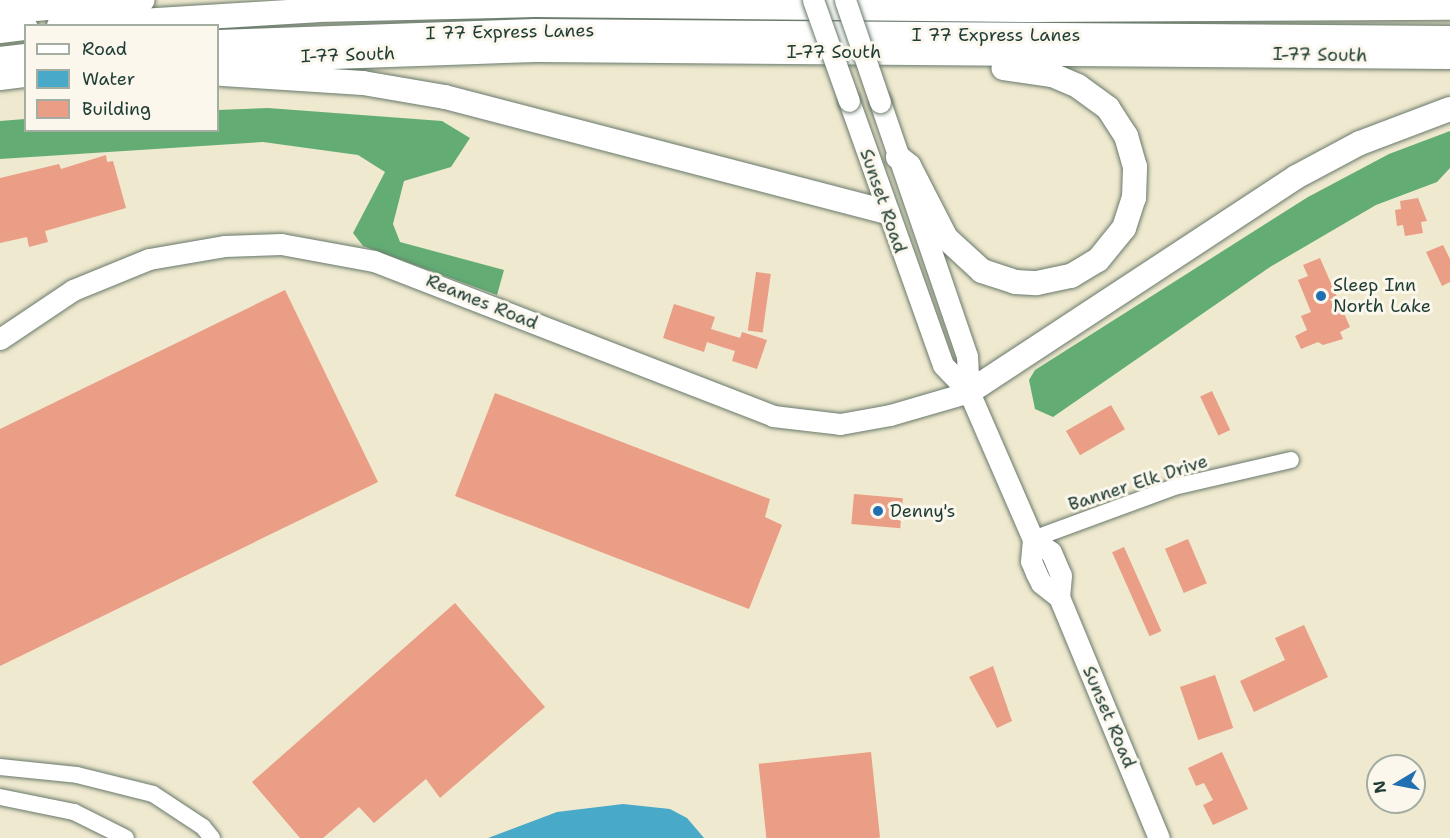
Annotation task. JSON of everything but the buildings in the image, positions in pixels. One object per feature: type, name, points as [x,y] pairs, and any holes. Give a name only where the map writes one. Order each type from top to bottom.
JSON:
[{"type":"highway","points":[[0,12],[142,0]]},
{"type":"highway","name":"I 77 Express Lanes","points":[[91,24],[317,10],[535,5],[1023,10],[1450,8]]},
{"type":"highway","points":[[0,31],[24,28]]},
{"type":"highway","name":"I 77 Express Lanes","points":[[219,42],[535,31],[1450,38]]},
{"type":"highway","name":"I-77 South","points":[[219,61],[536,50],[1450,57]]},
{"type":"highway","points":[[898,157],[909,166],[938,226],[956,249],[973,265],[1003,279],[1037,283],[1081,272],[1105,253],[1128,218],[1135,188],[1133,156],[1121,126],[1099,99],[1052,75],[966,68],[935,52]]},
{"type":"highway","points":[[0,58],[24,56]]},
{"type":"highway","points":[[219,74],[323,79],[445,97],[887,212]]},
{"type":"highway","points":[[0,78],[24,75]]},
{"type":"highway","points":[[969,392],[1296,177],[1360,142],[1450,109]]},
{"type":"main road","name":"Sunset Road","points":[[813,0],[943,365],[969,392]]},
{"type":"main road","name":"Sunset Road","points":[[845,0],[967,356],[969,392],[1033,539],[1051,552],[1060,575],[1059,597],[1159,838]]},
{"type":"main road","name":"Reames Road","points":[[0,339],[73,290],[149,259],[224,246],[281,244],[374,261],[773,417],[840,424],[890,415],[969,392]]},
{"type":"street","name":"Banner Elk Drive","points":[[1033,539],[1174,487],[1291,460]]},
{"type":"street","points":[[0,767],[77,775],[153,794],[203,827],[212,838]]},
{"type":"street","points":[[0,797],[74,812],[126,838]]},
{"type":"green space","points":[[268,108],[442,121],[470,138],[451,167],[404,181],[393,224],[400,242],[504,270],[497,295],[363,246],[353,233],[385,172],[358,155],[263,142],[0,159],[0,121],[24,119],[24,132],[219,132],[219,110]]},
{"type":"green space","points":[[1450,131],[1450,168],[1437,182],[1376,205],[1270,267],[1053,417],[1035,409],[1029,380],[1035,370],[1308,197],[1389,154]]},
{"type":"water","points":[[623,804],[670,809],[687,818],[704,838],[488,838],[557,812]]},
{"type":"place","name":"Sleep Inn North Lake","points":[[1321,296]]},
{"type":"place","name":"Denny's","points":[[878,511]]}]
